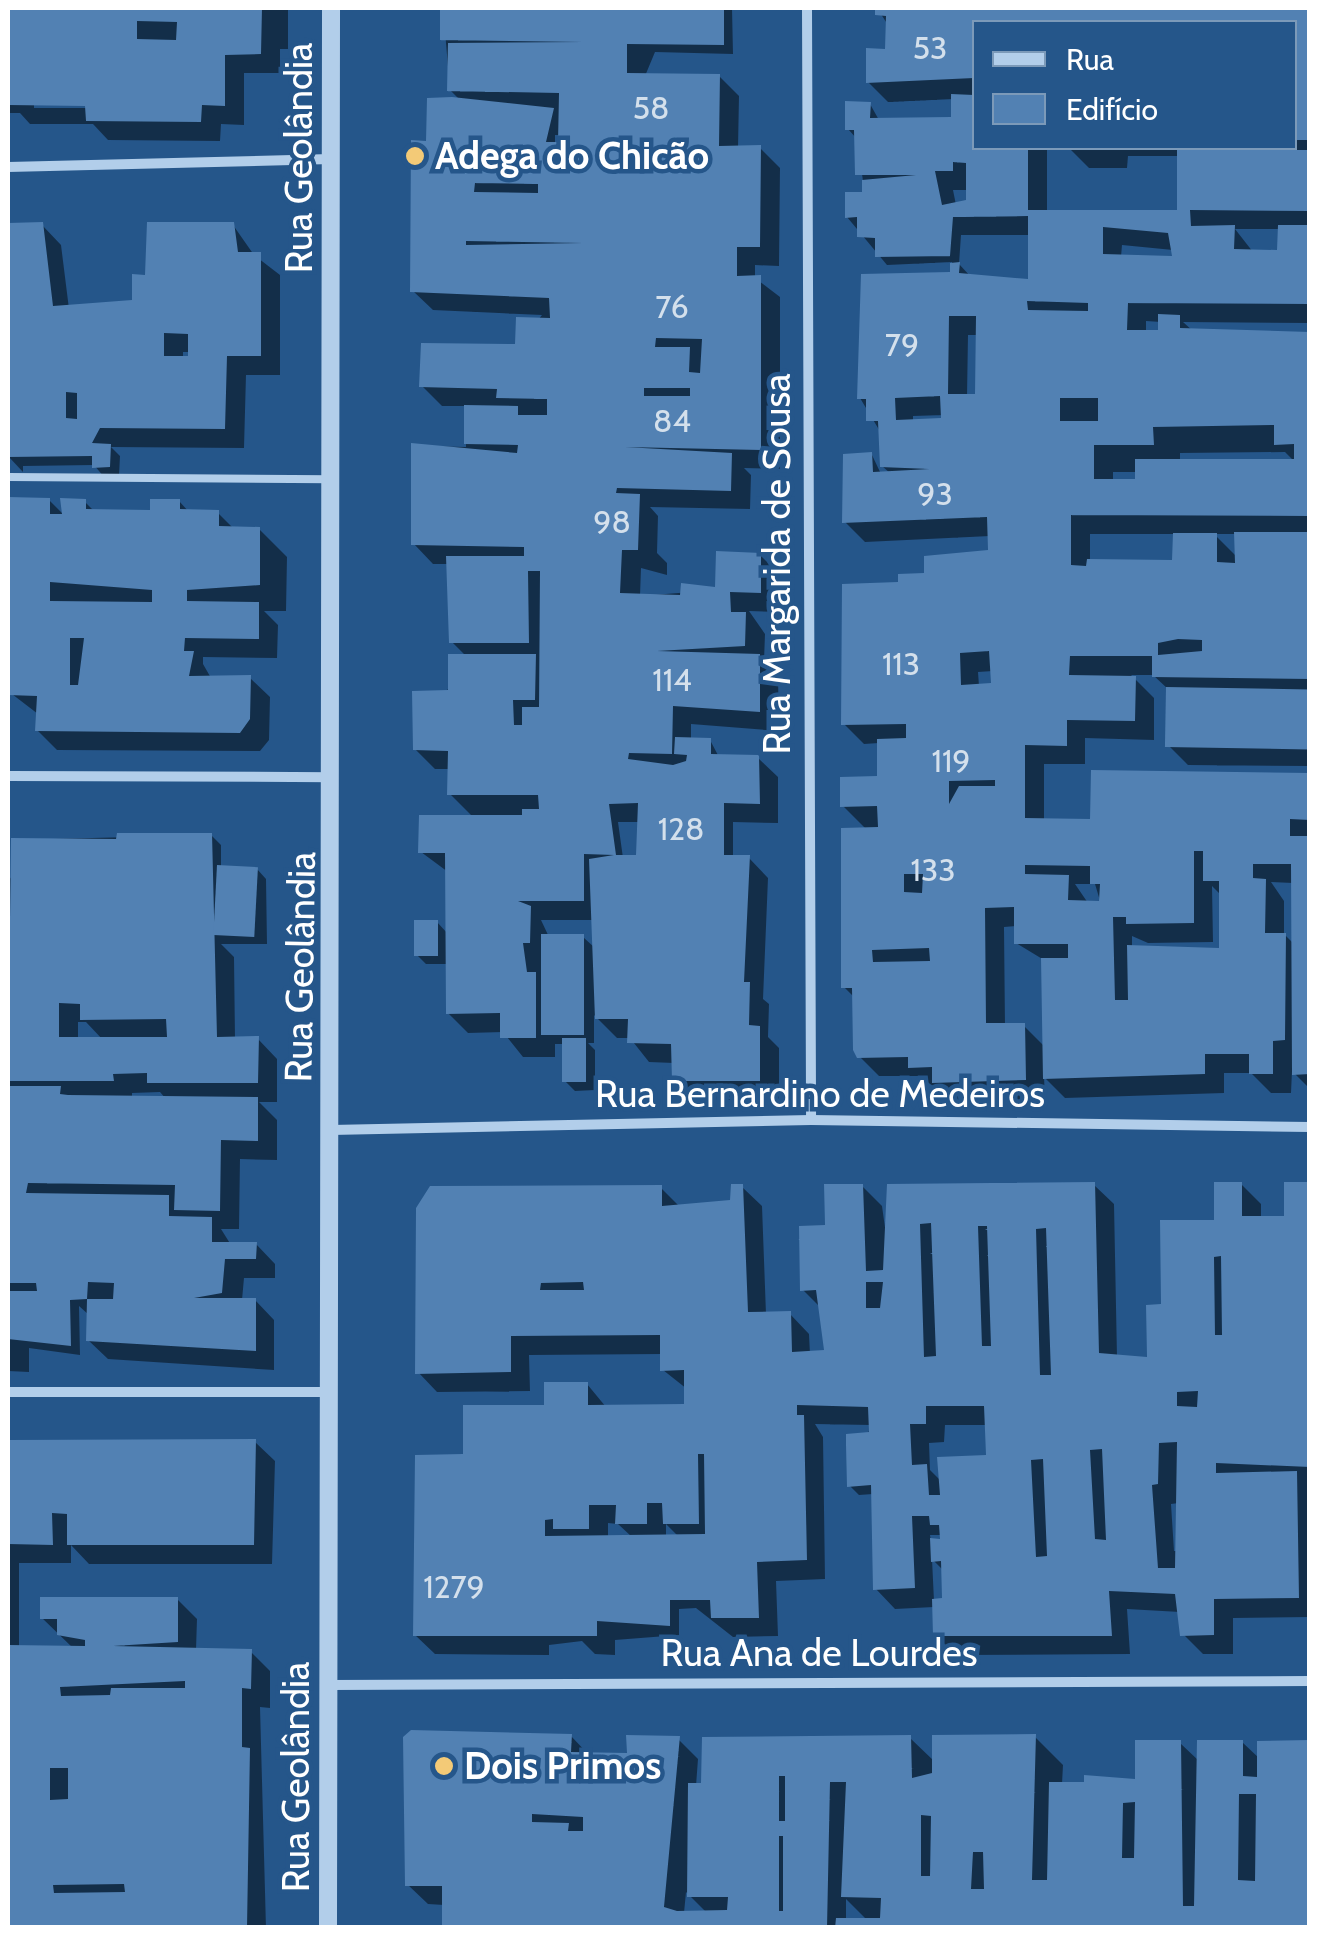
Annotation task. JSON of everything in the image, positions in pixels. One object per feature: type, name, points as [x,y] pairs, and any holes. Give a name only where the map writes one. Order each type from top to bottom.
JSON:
[{"type":"street","name":"Rua Geolândia","points":[[328,1928],[334,777],[331,8]]},
{"type":"street","name":"Rua Margarida de Sousa","points":[[807,8],[811,1120]]},
{"type":"street","points":[[8,166],[331,159]]},
{"type":"street","points":[[8,776],[334,777]]},
{"type":"street","name":"Rua Bernardino de Medeiros","points":[[330,1130],[811,1120],[1310,1127]]},
{"type":"street","points":[[8,1392],[330,1392]]},
{"type":"street","name":"Rua Ana de Lourdes","points":[[329,1685],[1310,1680]]},
{"type":"lane","points":[[8,477],[333,479]]},
{"type":"building","points":[[8,8],[262,8],[261,54],[225,55],[225,106],[202,105],[201,122],[86,121],[85,106],[8,105]],"holes":[[[137,21],[177,22],[176,40],[137,39]]]},
{"type":"building","points":[[440,8],[724,8],[724,45],[627,44],[627,73],[720,74],[719,146],[761,145],[760,247],[737,247],[737,276],[761,275],[761,450],[625,447],[732,453],[731,491],[617,488],[616,493],[640,494],[638,550],[622,550],[620,593],[680,595],[681,583],[715,587],[716,551],[761,553],[761,593],[730,592],[731,612],[746,612],[745,646],[657,651],[760,654],[760,712],[673,706],[672,754],[629,753],[628,759],[673,765],[686,761],[687,755],[674,754],[675,737],[711,738],[711,754],[759,755],[760,804],[724,803],[724,855],[750,855],[744,982],[750,982],[749,1025],[760,1026],[760,1081],[672,1081],[671,1044],[627,1043],[628,1019],[595,1019],[589,859],[614,855],[584,854],[584,901],[518,901],[531,906],[530,943],[523,943],[527,972],[536,972],[536,1038],[500,1038],[500,1013],[446,1014],[445,853],[418,853],[419,815],[522,815],[522,809],[539,809],[538,795],[447,795],[448,751],[413,750],[412,691],[448,690],[448,654],[536,654],[535,700],[513,700],[514,725],[522,725],[522,707],[539,707],[540,571],[528,571],[529,643],[449,643],[446,556],[524,556],[524,547],[411,545],[411,443],[517,453],[518,445],[464,444],[464,405],[518,406],[518,415],[547,415],[547,399],[496,398],[497,389],[419,387],[421,343],[515,344],[516,317],[550,318],[549,298],[410,292],[411,140],[426,141],[427,98],[452,97],[554,108],[546,142],[558,142],[559,93],[447,91],[448,43],[583,42],[440,40]],"holes":[[[475,183],[538,184],[538,193],[474,192]],[[466,241],[583,243],[466,245]],[[656,338],[702,339],[700,373],[689,372],[690,347],[655,347]],[[644,388],[690,388],[690,396],[644,396]],[[638,803],[636,855],[616,855],[609,804]]]},
{"type":"building","points":[[875,8],[1310,8],[1310,140],[1297,140],[1297,20],[972,20],[972,78],[866,83],[866,48],[885,49],[886,16],[875,15]]},
{"type":"building","points":[[951,94],[972,95],[972,150],[1028,150],[1028,210],[1177,210],[1177,150],[1310,150],[1310,211],[1190,210],[1191,226],[1235,225],[1234,249],[1277,250],[1278,225],[1310,225],[1310,304],[1128,303],[1127,330],[1158,330],[1158,314],[1180,315],[1180,328],[1310,332],[1310,516],[1071,515],[1071,565],[1086,566],[1087,559],[1172,560],[1173,533],[1217,533],[1217,562],[1235,563],[1234,532],[1309,532],[1310,679],[1152,677],[1152,656],[1070,656],[1069,675],[1136,676],[1135,721],[1067,720],[1067,746],[1025,745],[1025,818],[1090,819],[1091,770],[1310,773],[1310,820],[1290,819],[1290,836],[1310,836],[1310,1074],[1292,1075],[1291,864],[1253,864],[1253,878],[1266,879],[1265,933],[1286,933],[1285,1040],[1273,1041],[1273,1074],[1249,1074],[1249,1054],[1205,1054],[1205,1074],[1043,1079],[1041,958],[1068,958],[1068,944],[1014,944],[1014,907],[985,908],[986,1023],[1025,1023],[1026,1080],[932,1083],[932,1067],[908,1068],[908,1057],[857,1058],[853,1050],[852,988],[841,988],[841,828],[878,827],[877,806],[840,807],[840,777],[877,776],[877,739],[906,738],[906,724],[841,725],[842,584],[898,582],[898,574],[924,573],[924,556],[988,550],[987,517],[842,523],[843,454],[872,452],[873,472],[930,469],[880,467],[878,421],[866,421],[866,399],[857,399],[861,274],[950,272],[950,263],[960,262],[959,273],[1028,279],[1028,216],[953,217],[950,256],[875,257],[875,238],[857,237],[857,217],[845,218],[845,192],[862,192],[862,180],[916,175],[855,175],[854,130],[845,130],[845,101],[871,102],[870,118],[951,117]],"holes":[[[953,162],[966,163],[966,200],[942,205],[935,171],[953,171]],[[1103,227],[1168,233],[1172,256],[1103,254]],[[1027,301],[1088,303],[1088,311],[1028,310]],[[949,316],[976,316],[975,394],[948,394]],[[940,396],[941,418],[896,420],[895,398]],[[1060,398],[1098,398],[1098,421],[1060,421]],[[1274,425],[1274,445],[1294,444],[1294,459],[1135,459],[1135,479],[1094,479],[1094,445],[1154,445],[1153,427]],[[1202,640],[1202,651],[1158,655],[1158,643]],[[989,651],[991,683],[961,685],[960,653]],[[995,780],[995,786],[959,786],[949,804],[949,781]],[[1194,851],[1203,851],[1203,881],[1219,881],[1219,948],[1127,945],[1128,1000],[1115,1000],[1113,917],[1126,917],[1126,924],[1194,923]],[[1025,865],[1090,866],[1090,884],[1100,884],[1099,901],[1068,900],[1069,875],[1025,874]],[[904,874],[923,874],[922,893],[904,892]],[[929,948],[930,961],[873,962],[872,950]]]},
{"type":"building","points":[[43,222],[53,306],[132,300],[132,274],[145,275],[147,222],[234,222],[238,252],[261,252],[261,356],[227,356],[225,429],[100,428],[92,443],[111,444],[110,467],[92,468],[92,456],[8,457],[8,223]],"holes":[[[164,333],[188,334],[188,356],[164,356]],[[66,392],[77,393],[77,419],[66,418]]]},
{"type":"building","points":[[8,497],[50,498],[50,514],[62,514],[60,498],[86,499],[86,509],[150,510],[150,499],[180,499],[180,509],[219,510],[219,526],[260,527],[260,585],[187,590],[187,601],[259,602],[259,639],[185,638],[184,651],[194,651],[189,676],[251,675],[250,719],[240,733],[35,731],[37,696],[8,695]],"holes":[[[50,582],[152,590],[152,602],[50,601]],[[70,638],[84,638],[78,685],[70,685]]]},
{"type":"building","points":[[1166,687],[1310,690],[1309,750],[1165,747]]},
{"type":"building","points":[[117,833],[212,833],[217,1037],[259,1036],[258,1083],[147,1083],[147,1073],[113,1074],[114,1081],[8,1081],[11,838],[116,839]],"holes":[[[59,1003],[80,1004],[80,1020],[166,1019],[167,1037],[59,1037]]]},
{"type":"building","points":[[217,865],[258,867],[254,937],[213,935]]},
{"type":"building","points":[[414,920],[438,920],[438,956],[414,956]]},
{"type":"building","points":[[541,934],[584,934],[584,1035],[541,1035]]},
{"type":"building","points":[[562,1038],[586,1038],[586,1082],[562,1082]]},
{"type":"building","points":[[8,1086],[61,1086],[60,1094],[68,1095],[258,1097],[258,1141],[221,1140],[220,1211],[174,1210],[175,1185],[28,1183],[26,1193],[169,1195],[169,1216],[212,1217],[212,1242],[257,1242],[256,1259],[225,1259],[222,1293],[194,1298],[256,1298],[256,1351],[86,1341],[87,1299],[70,1300],[71,1346],[8,1339],[8,1291],[37,1291],[36,1283],[8,1283]],"holes":[[[88,1282],[114,1283],[113,1299],[87,1299]]]},
{"type":"building","points":[[1095,1182],[1099,1353],[1147,1357],[1146,1305],[1161,1304],[1160,1220],[1214,1220],[1214,1182],[1242,1182],[1242,1216],[1284,1216],[1284,1182],[1310,1182],[1310,1467],[1216,1463],[1216,1473],[1297,1471],[1299,1598],[1214,1599],[1214,1635],[1180,1636],[1175,1594],[1109,1591],[1112,1636],[933,1636],[932,1599],[942,1598],[941,1561],[931,1562],[930,1538],[940,1539],[939,1525],[930,1525],[929,1516],[912,1516],[915,1588],[873,1590],[871,1485],[847,1487],[846,1434],[869,1432],[868,1407],[797,1405],[797,1415],[804,1415],[807,1560],[757,1562],[759,1618],[711,1618],[710,1600],[670,1600],[670,1626],[597,1621],[597,1636],[413,1636],[415,1455],[463,1454],[463,1405],[544,1405],[544,1382],[588,1382],[588,1405],[684,1404],[684,1370],[660,1371],[660,1335],[511,1336],[511,1372],[415,1374],[416,1208],[430,1186],[662,1185],[662,1206],[730,1200],[731,1184],[743,1184],[748,1312],[791,1311],[792,1352],[824,1350],[816,1290],[800,1291],[799,1226],[825,1225],[824,1184],[863,1184],[866,1271],[883,1270],[887,1184]],"holes":[[[931,1223],[936,1356],[924,1357],[920,1224]],[[978,1226],[987,1226],[991,1346],[982,1346]],[[1046,1228],[1051,1375],[1040,1375],[1036,1229]],[[1221,1256],[1222,1335],[1215,1335],[1214,1257]],[[583,1282],[584,1290],[540,1290],[541,1283]],[[866,1282],[883,1282],[880,1308],[866,1308]],[[1198,1391],[1197,1407],[1177,1406],[1177,1392]],[[926,1406],[984,1406],[986,1455],[937,1457],[940,1495],[929,1495],[927,1464],[912,1465],[910,1424],[926,1424]],[[1177,1442],[1175,1568],[1158,1568],[1152,1485],[1158,1484],[1159,1443]],[[1102,1449],[1106,1540],[1095,1539],[1090,1450]],[[698,1454],[704,1454],[705,1534],[545,1536],[545,1520],[553,1519],[553,1529],[589,1529],[589,1505],[616,1505],[615,1524],[647,1524],[647,1503],[662,1503],[663,1524],[699,1524]],[[1043,1459],[1047,1556],[1036,1557],[1031,1460]]]},
{"type":"building","points":[[256,1439],[254,1545],[67,1545],[67,1514],[52,1513],[53,1545],[8,1544],[8,1440]]},
{"type":"building","points":[[40,1597],[178,1597],[178,1642],[113,1646],[252,1649],[251,1689],[242,1688],[242,1747],[250,1748],[247,1928],[8,1928],[8,1645],[85,1646],[85,1640],[57,1635],[57,1619],[40,1619]],"holes":[[[185,1681],[185,1688],[111,1688],[110,1695],[61,1696],[60,1687]],[[50,1768],[68,1768],[68,1799],[50,1800]],[[124,1884],[125,1892],[54,1893],[53,1885]]]},
{"type":"building","points":[[411,1730],[572,1734],[571,1752],[627,1753],[626,1735],[680,1736],[664,1907],[677,1911],[727,1910],[728,1897],[687,1897],[688,1783],[701,1783],[702,1737],[911,1735],[912,1778],[932,1773],[932,1735],[1036,1734],[1032,1880],[1047,1880],[1049,1782],[1084,1782],[1084,1775],[1135,1779],[1135,1740],[1181,1740],[1183,1906],[1194,1906],[1197,1740],[1243,1740],[1243,1776],[1257,1777],[1257,1741],[1310,1740],[1310,1928],[835,1928],[836,1918],[880,1918],[881,1898],[841,1897],[846,1782],[830,1782],[827,1928],[442,1928],[442,1886],[405,1886],[403,1737]],"holes":[[[779,1776],[785,1776],[785,1821],[779,1821]],[[1239,1794],[1256,1794],[1255,1881],[1238,1880]],[[1135,1802],[1134,1858],[1122,1858],[1123,1803]],[[532,1814],[583,1817],[583,1831],[568,1831],[569,1823],[532,1822]],[[921,1815],[931,1816],[930,1876],[921,1876]],[[779,1836],[783,1836],[783,1911],[779,1911]],[[973,1852],[983,1852],[984,1889],[971,1889]]]},
{"type":"place","name":"Adega do Chicão","points":[[415,156]]},
{"type":"place","name":"Dois Primos","points":[[444,1766]]}]
